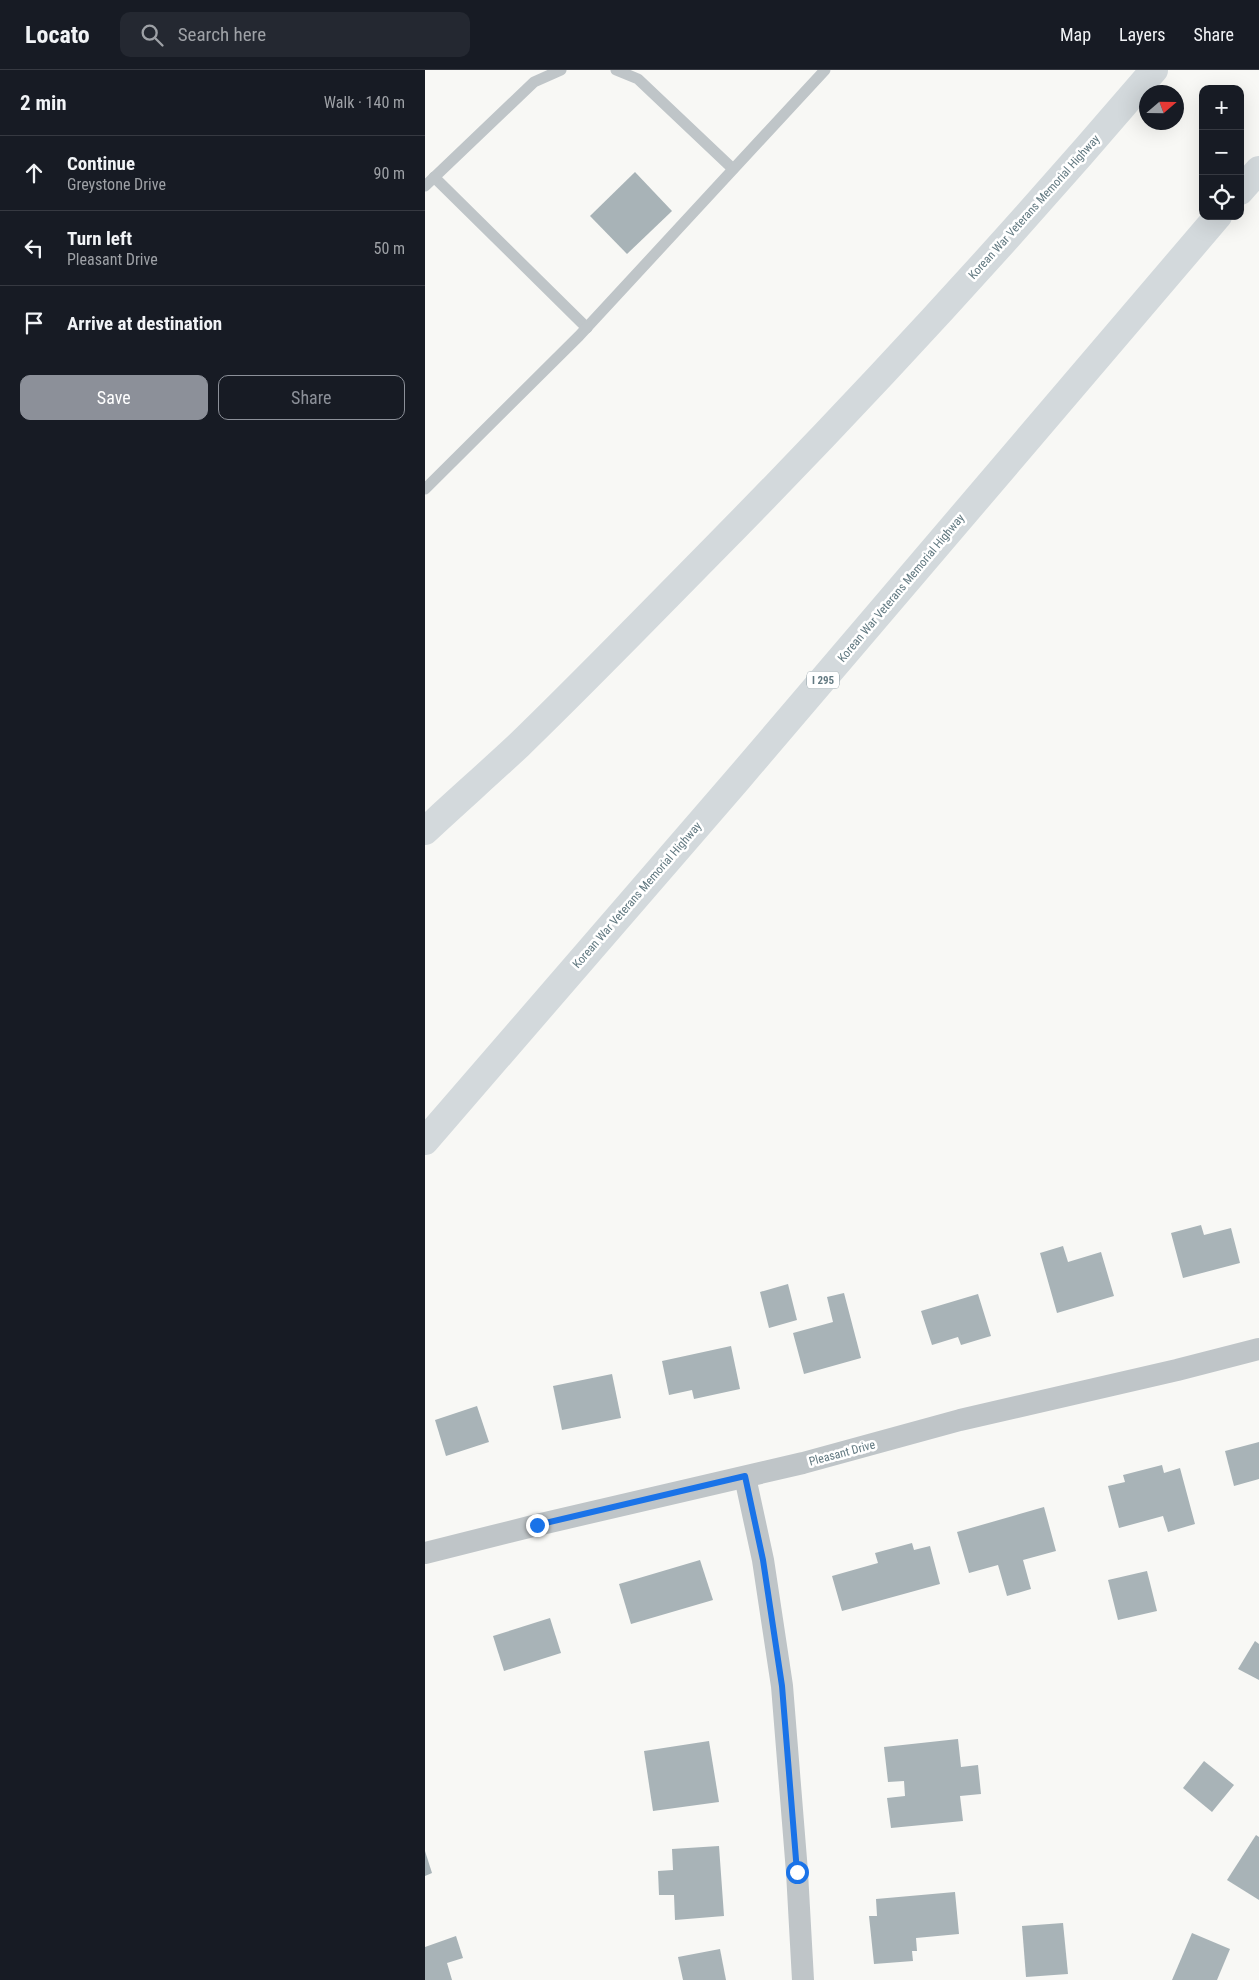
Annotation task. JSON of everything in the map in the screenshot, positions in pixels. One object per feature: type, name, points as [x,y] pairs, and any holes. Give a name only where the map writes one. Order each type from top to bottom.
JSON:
[{"type":"highway","name":"Korean War Veterans Memorial Highway","points":[[425,830],[518,745],[582,683],[823,438],[935,318],[1089,147],[1154,70]]},
{"type":"highway","points":[[1244,187],[1259,170]]},
{"type":"highway","name":"Korean War Veterans Memorial Highway","points":[[425,1141],[738,779],[1215,220]]},
{"type":"street","name":"Pleasant Drive","points":[[425,1553],[803,1463],[960,1420],[1259,1349]]},
{"type":"street","points":[[745,1476],[763,1560],[782,1686],[797,1872],[803,1980]]},
{"type":"lane","points":[[425,186],[534,82],[561,70]]},
{"type":"lane","points":[[616,70],[637,78],[733,169]]},
{"type":"lane","points":[[425,489],[587,328],[825,70]]},
{"type":"lane","points":[[434,177],[587,328]]},
{"type":"building","points":[[635,172],[672,211],[627,254],[590,216]]},
{"type":"building","points":[[1201,1225],[1204,1235],[1231,1228],[1240,1263],[1183,1278],[1171,1233]]},
{"type":"building","points":[[1063,1246],[1068,1262],[1101,1252],[1114,1296],[1057,1313],[1040,1253]]},
{"type":"building","points":[[788,1284],[797,1320],[769,1328],[760,1292]]},
{"type":"building","points":[[844,1293],[861,1358],[804,1374],[793,1333],[833,1322],[827,1297]]},
{"type":"building","points":[[978,1294],[991,1336],[961,1345],[958,1337],[932,1345],[921,1311]]},
{"type":"building","points":[[731,1346],[740,1389],[694,1399],[692,1390],[669,1395],[662,1361]]},
{"type":"building","points":[[612,1374],[621,1418],[562,1430],[553,1386]]},
{"type":"building","points":[[477,1406],[489,1442],[446,1456],[435,1420]]},
{"type":"building","points":[[1259,1442],[1259,1479],[1234,1486],[1225,1451]]},
{"type":"building","points":[[1162,1465],[1164,1473],[1180,1468],[1195,1524],[1168,1532],[1163,1516],[1119,1528],[1108,1486],[1125,1482],[1123,1475]]},
{"type":"building","points":[[1044,1507],[1056,1551],[1023,1560],[1031,1589],[1007,1596],[998,1565],[969,1573],[957,1532]]},
{"type":"building","points":[[912,1543],[914,1550],[930,1546],[940,1584],[842,1611],[832,1576],[878,1563],[875,1553]]},
{"type":"building","points":[[700,1560],[713,1600],[631,1624],[619,1584]]},
{"type":"building","points":[[1147,1571],[1157,1611],[1118,1620],[1108,1580]]},
{"type":"building","points":[[550,1618],[561,1653],[504,1671],[493,1636]]},
{"type":"building","points":[[1255,1641],[1259,1644],[1259,1680],[1238,1669]]},
{"type":"building","points":[[958,1739],[961,1767],[978,1765],[981,1794],[960,1796],[963,1821],[891,1828],[887,1798],[905,1796],[904,1781],[888,1782],[884,1747]]},
{"type":"building","points":[[709,1741],[719,1802],[653,1811],[644,1751]]},
{"type":"building","points":[[1204,1761],[1234,1785],[1212,1812],[1183,1788]]},
{"type":"building","points":[[1256,1835],[1259,1837],[1259,1900],[1227,1880]]},
{"type":"building","points":[[719,1846],[724,1916],[675,1920],[674,1895],[659,1895],[658,1871],[673,1870],[672,1849]]},
{"type":"building","points":[[425,1851],[432,1873],[425,1876]]},
{"type":"building","points":[[955,1892],[959,1934],[916,1938],[917,1951],[912,1951],[913,1961],[874,1964],[869,1916],[877,1916],[876,1899]]},
{"type":"building","points":[[1063,1923],[1068,1974],[1026,1977],[1022,1926]]},
{"type":"building","points":[[1192,1933],[1230,1949],[1217,1980],[1172,1980]]},
{"type":"building","points":[[456,1936],[463,1958],[447,1963],[452,1980],[425,1980],[425,1947]]},
{"type":"building","points":[[720,1949],[726,1980],[683,1980],[678,1957]]},
{"type":"route","points":[[537,1525],[745,1476],[763,1560],[782,1686],[797,1872]]}]
